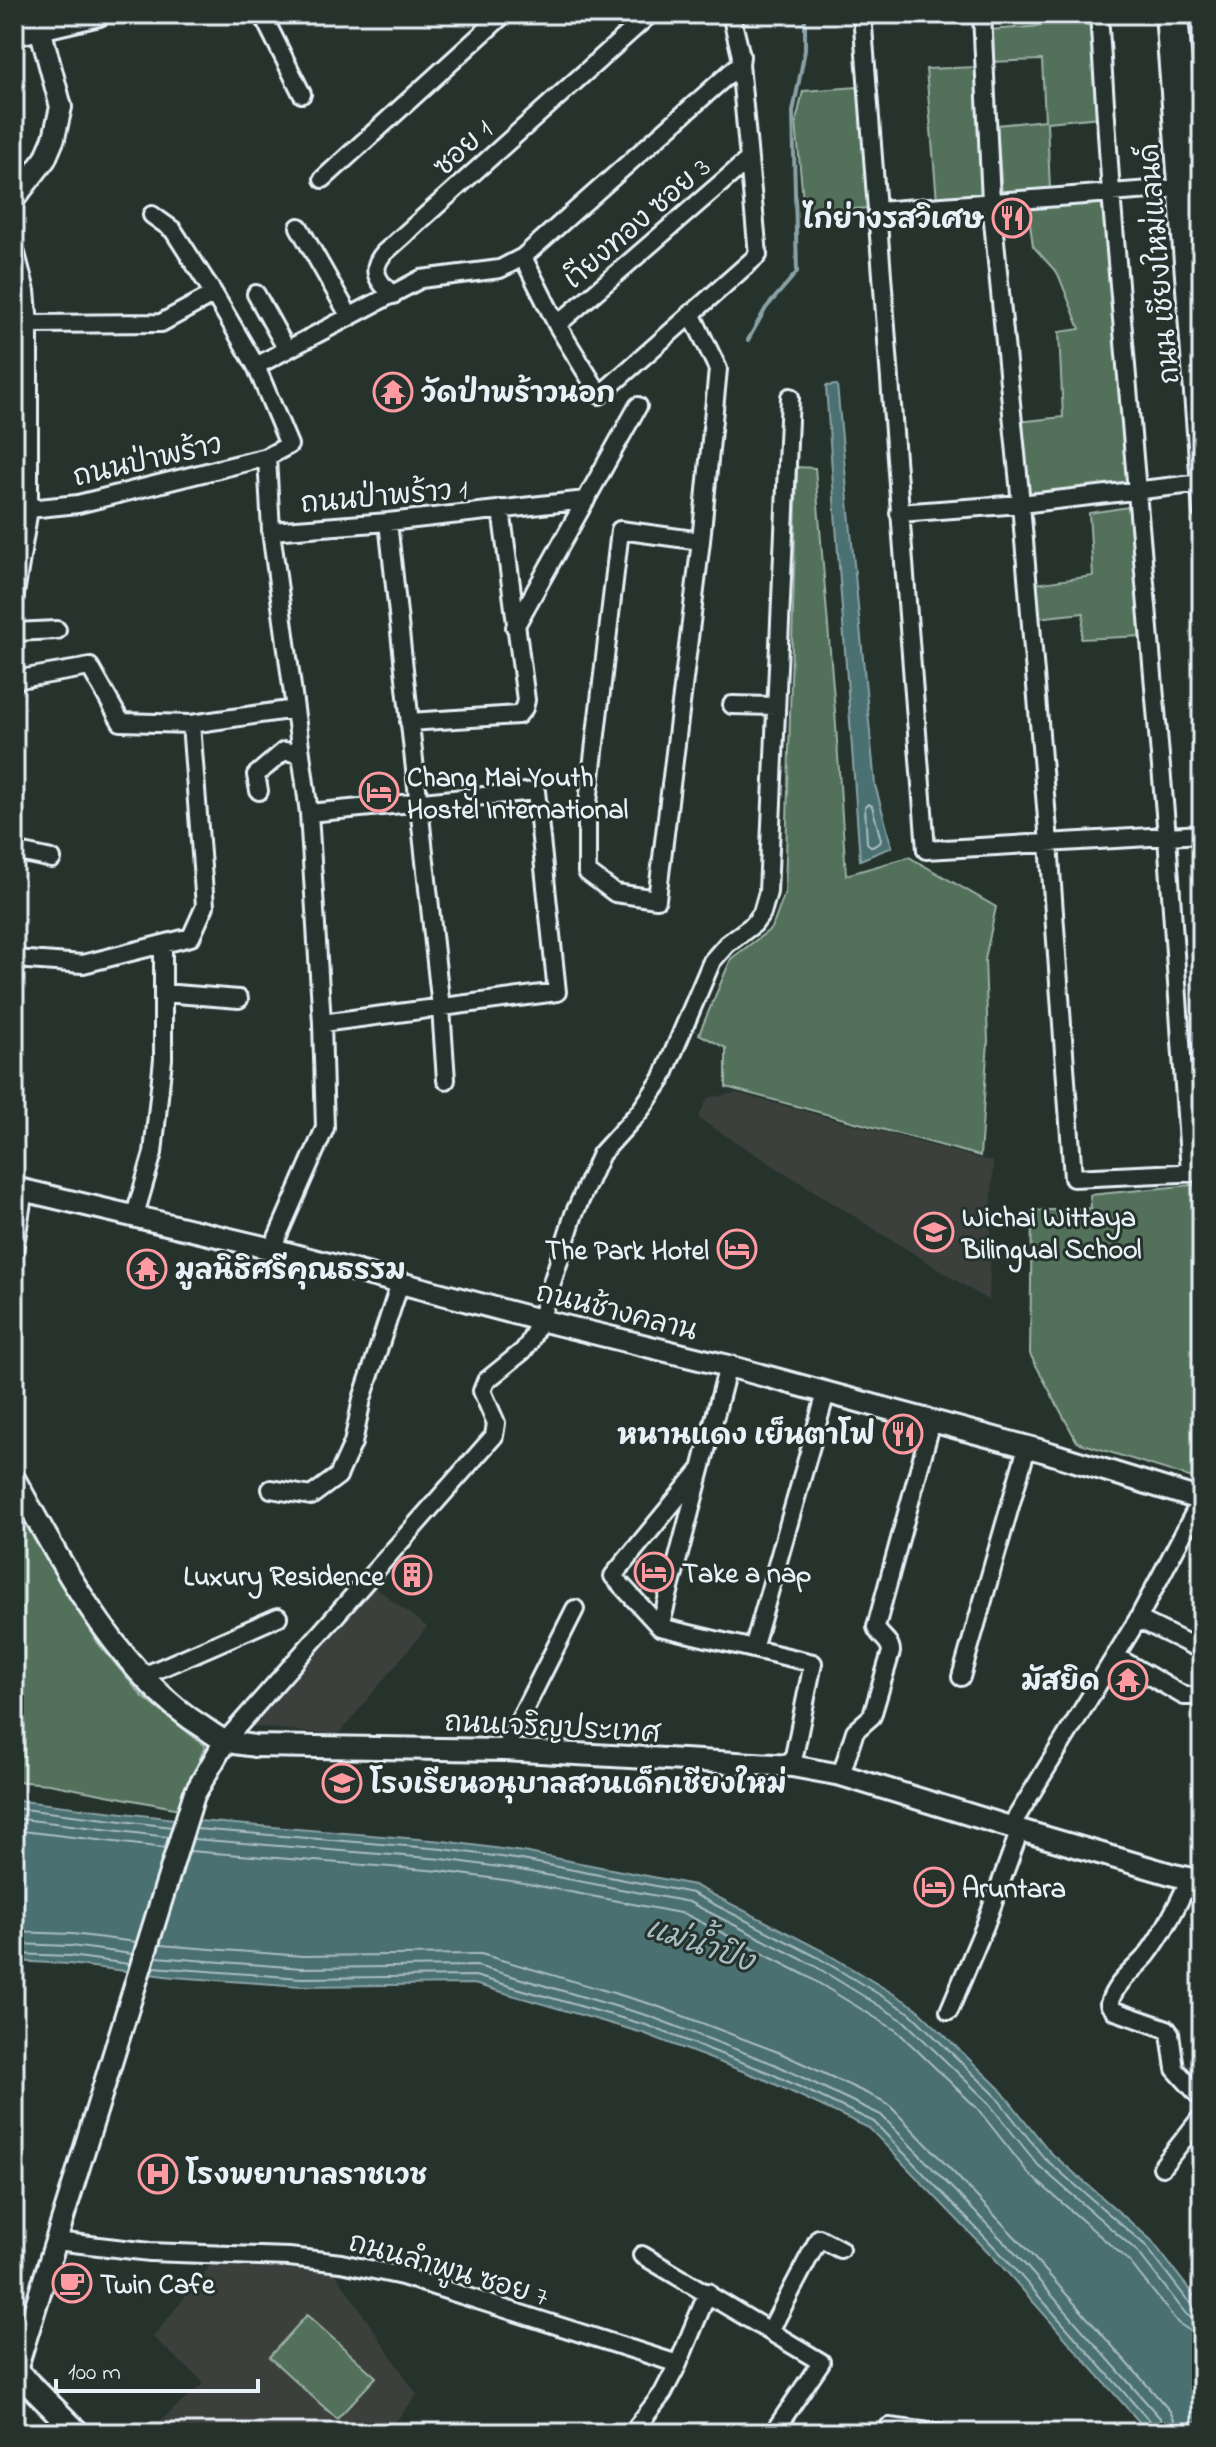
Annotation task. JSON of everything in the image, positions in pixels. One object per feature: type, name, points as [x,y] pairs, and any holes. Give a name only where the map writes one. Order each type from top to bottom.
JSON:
[{"type":"main road","points":[[14,34],[99,14]]},
{"type":"main road","points":[[15,2369],[78,2433]]},
{"type":"street","points":[[262,14],[302,94]]},
{"type":"street","points":[[323,179],[504,14]]},
{"type":"street","name":"ซอย 1","points":[[393,295],[379,283],[375,270],[377,260],[650,14]]},
{"type":"street","points":[[724,14],[735,59],[740,64]]},
{"type":"street","points":[[523,257],[557,325],[600,395],[758,255],[741,56],[731,14]]},
{"type":"street","points":[[862,14],[926,850],[1202,834]]},
{"type":"street","points":[[982,14],[991,201],[1021,504],[1073,1178],[1196,1172],[1111,193],[1099,14]]},
{"type":"street","name":"ถนน เชียงใหม่แลนด์","points":[[1164,14],[1191,187],[1192,361],[1202,511]]},
{"type":"street","name":"ถนน เชียงใหม่แลนด์","points":[[1179,14],[1202,303]]},
{"type":"street","points":[[14,199],[45,159],[54,138],[61,107],[40,28]]},
{"type":"street","points":[[152,215],[173,230],[256,366],[421,279],[500,269],[523,257],[740,64]]},
{"type":"street","name":"เาียงทอง ซอย 3","points":[[557,325],[749,159]]},
{"type":"street","points":[[878,211],[1191,187]]},
{"type":"street","points":[[299,227],[350,317]]},
{"type":"street","points":[[14,246],[20,290],[29,324],[22,509],[14,600]]},
{"type":"street","points":[[29,324],[161,323],[214,294]]},
{"type":"street","points":[[256,294],[287,350]]},
{"type":"street","points":[[691,313],[718,369],[701,541],[657,899],[615,893],[587,872],[587,811],[620,530],[701,541]]},
{"type":"street","name":"ถนนป่าพร้าว","points":[[22,509],[78,504],[267,457],[289,445],[256,366]]},
{"type":"street","points":[[15,2369],[194,1795],[225,1741],[494,1436],[496,1423],[482,1391],[483,1386],[523,1351],[540,1320],[574,1214],[601,1154],[640,1111],[662,1079],[718,953],[754,924],[762,913],[768,892],[790,397]]},
{"type":"street","points":[[515,627],[638,406]]},
{"type":"street","points":[[267,457],[271,531],[309,813],[325,1128],[272,1249]]},
{"type":"street","points":[[899,513],[1021,504],[1200,483]]},
{"type":"street","name":"ถนนป่าพร้าว 1","points":[[271,531],[388,522],[586,500]]},
{"type":"street","points":[[409,722],[518,715],[524,708],[526,700],[501,509]]},
{"type":"street","points":[[388,522],[441,1008],[446,1080]]},
{"type":"street","points":[[14,632],[57,630]]},
{"type":"street","points":[[14,680],[90,667],[121,722],[191,724],[295,709]]},
{"type":"street","points":[[732,705],[776,706]]},
{"type":"street","points":[[14,959],[83,964],[191,937],[205,906],[191,724]]},
{"type":"street","points":[[259,791],[256,775],[273,759],[284,751],[301,754]]},
{"type":"street","points":[[309,813],[536,791],[557,992],[322,1023]]},
{"type":"street","points":[[14,851],[52,859]]},
{"type":"street","points":[[135,1215],[153,1153],[163,1059],[163,946]]},
{"type":"street","points":[[163,993],[239,999]]},
{"type":"street","points":[[14,1251],[19,1189]]},
{"type":"street","name":"ถนนช้างคลาน","points":[[19,1189],[272,1249],[728,1366],[1027,1447],[1201,1500]]},
{"type":"street","points":[[271,1489],[311,1496],[338,1476],[353,1443],[362,1399],[400,1283]]},
{"type":"street","points":[[660,1627],[728,1366]]},
{"type":"street","points":[[753,1649],[826,1393]]},
{"type":"street","points":[[841,1775],[855,1731],[872,1716],[891,1652],[889,1643],[876,1627],[932,1421]]},
{"type":"street","points":[[961,1677],[1027,1447]]},
{"type":"street","points":[[701,1469],[613,1576],[660,1627],[813,1663],[792,1766]]},
{"type":"street","name":"ถนนเจริญประเทศ","points":[[14,1478],[71,1577],[112,1638],[159,1694],[191,1720],[225,1741],[254,1746],[504,1750],[792,1766],[841,1775],[1196,1879]]},
{"type":"street","points":[[949,2011],[984,1928],[1016,1828],[1138,1619],[1201,1500]]},
{"type":"street","points":[[504,1750],[575,1609]]},
{"type":"street","points":[[143,1676],[278,1617]]},
{"type":"street","points":[[1138,1619],[1193,1646]]},
{"type":"street","points":[[1115,1656],[1184,1696],[1202,1696]]},
{"type":"street","points":[[1196,1879],[1147,1954],[1112,1992],[1109,2004],[1115,2011],[1167,2029],[1175,2069],[1202,2099]]},
{"type":"street","points":[[1162,2167],[1202,2116]]},
{"type":"street","points":[[770,2331],[819,2238],[840,2249]]},
{"type":"street","name":"ถนนลำพูน ซอย 7","points":[[56,2241],[150,2252],[289,2257],[341,2263],[402,2276],[678,2364]]},
{"type":"street","points":[[642,2255],[821,2362],[773,2433]]},
{"type":"street","points":[[632,2433],[663,2393],[708,2292]]},
{"type":"street","points":[[24,2334],[29,2372],[37,2391]]},
{"type":"street","points":[[889,2427],[939,2433]]},
{"type":"shaded area","name":"Wichai Wittaya Bilingual School","points":[[736,1093],[993,1162],[989,1301],[698,1118],[708,1098]]},
{"type":"shaded area","points":[[372,1585],[427,1627],[338,1735],[248,1726]]},
{"type":"shaded area","points":[[213,2262],[331,2270],[417,2395],[386,2433],[266,2433],[250,2423],[239,2433],[146,2433],[203,2384],[153,2337]]},
{"type":"green space","points":[[1040,14],[1090,14],[1101,117],[1047,122],[1050,189],[1002,193],[997,125],[1045,120],[1042,60],[991,62],[990,30],[1041,26]]},
{"type":"green space","points":[[977,67],[986,197],[937,201],[926,69]]},
{"type":"green space","points":[[858,87],[870,208],[804,212],[796,122],[803,91]]},
{"type":"green space","points":[[1105,199],[1132,485],[1026,499],[1018,422],[1063,417],[1059,332],[1080,329],[1058,274],[1033,246],[1028,209]]},
{"type":"green space","points":[[797,467],[815,468],[846,875],[909,857],[996,907],[985,959],[988,1041],[980,1156],[726,1087],[726,1048],[699,1034],[731,959],[772,928],[785,893]]},
{"type":"green space","points":[[1129,507],[1144,636],[1081,639],[1084,613],[1037,618],[1034,584],[1093,576],[1089,513]]},
{"type":"green space","points":[[1202,1184],[1202,1481],[1077,1442],[1030,1354],[1032,1211],[1091,1208],[1090,1195]]},
{"type":"green space","points":[[14,1495],[98,1643],[142,1696],[205,1746],[180,1809],[49,1784],[14,1781]]},
{"type":"green space","points":[[307,2315],[376,2377],[337,2419],[269,2357]]},
{"type":"water","points":[[837,385],[875,785],[892,847],[860,860],[826,386]]},
{"type":"water","name":"แม่น้ำปิง","points":[[14,1800],[174,1819],[443,1841],[523,1852],[694,1885],[821,1950],[915,2007],[999,2088],[1050,2152],[1151,2240],[1202,2306],[1202,2433],[1149,2433],[998,2262],[869,2128],[766,2080],[643,2033],[474,1984],[301,1986],[14,1961]]},
{"type":"waterway","points":[[748,340],[766,308],[797,272],[793,112],[805,50],[805,14]]},
{"type":"place","name":"ไก่ย่างรสวิเศษ","points":[[1012,218]]},
{"type":"place","name":"วัดป่าพร้าวนอก","points":[[393,392]]},
{"type":"place","name":"Chang Mai Youth Hostel International","points":[[379,792]]},
{"type":"place","name":"Wichai Wittaya Bilingual School","points":[[934,1232]]},
{"type":"place","name":"The Park Hotel","points":[[737,1249]]},
{"type":"place","name":"มูลนิธิศรีคุณธรรม","points":[[147,1269]]},
{"type":"place","name":"หนานแดง เย็นตาโฟ","points":[[903,1434]]},
{"type":"place","name":"Take a nap","points":[[654,1572]]},
{"type":"place","name":"Luxury Residence","points":[[412,1575]]},
{"type":"place","name":"มัสยิด","points":[[1128,1680]]},
{"type":"place","name":"โรงเรียนอนุบาลสวนเด็กเชียงใหม่","points":[[342,1783]]},
{"type":"place","name":"Aruntara","points":[[934,1887]]},
{"type":"place","name":"โรงพยาบาลราชเวช","points":[[158,2174]]},
{"type":"place","name":"Twin Cafe","points":[[72,2283]]}]
